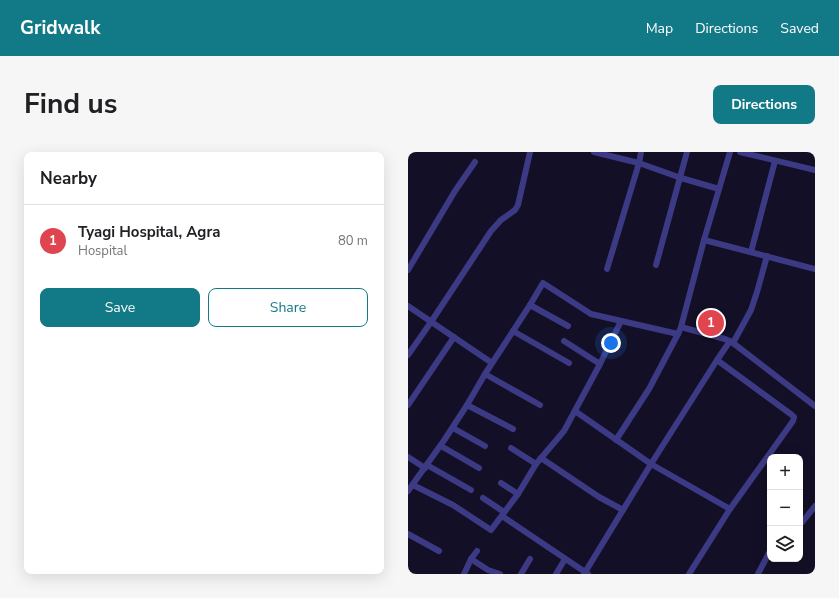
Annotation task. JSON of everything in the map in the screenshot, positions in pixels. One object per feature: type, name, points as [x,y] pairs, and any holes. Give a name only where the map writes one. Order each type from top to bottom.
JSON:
[{"type":"street","points":[[408,355],[491,231],[501,220],[515,210],[520,198],[530,152]]},
{"type":"street","points":[[597,152],[639,163],[681,178],[719,189]]},
{"type":"street","points":[[607,269],[641,152]]},
{"type":"street","points":[[656,265],[687,152]]},
{"type":"street","points":[[616,440],[649,389],[681,327],[704,240],[730,152]]},
{"type":"street","points":[[740,152],[815,170]]},
{"type":"street","points":[[751,252],[775,161]]},
{"type":"street","points":[[408,270],[455,191],[475,162]]},
{"type":"street","points":[[704,240],[815,268]]},
{"type":"street","points":[[483,498],[586,574],[651,464],[717,360],[732,342],[751,310],[767,256]]},
{"type":"street","points":[[408,491],[453,428],[485,374],[543,283],[591,314],[678,334]]},
{"type":"street","points":[[530,305],[568,326]]},
{"type":"street","points":[[408,306],[492,363]]},
{"type":"street","points":[[413,485],[453,505],[491,530],[518,494],[536,464],[564,431],[621,321]]},
{"type":"street","points":[[681,327],[732,342],[815,406]]},
{"type":"street","points":[[513,331],[569,363]]},
{"type":"street","points":[[408,405],[454,337]]},
{"type":"street","points":[[564,341],[600,364]]},
{"type":"street","points":[[690,574],[730,509],[793,421],[794,417],[717,360]]},
{"type":"street","points":[[485,374],[540,405]]},
{"type":"street","points":[[467,405],[513,429]]},
{"type":"street","points":[[575,411],[651,464],[730,509]]},
{"type":"street","points":[[453,428],[485,446]]},
{"type":"street","points":[[441,446],[479,468]]},
{"type":"street","points":[[511,448],[536,464]]},
{"type":"street","points":[[408,457],[471,490]]},
{"type":"street","points":[[541,458],[599,497],[623,510]]},
{"type":"street","points":[[501,484],[518,494]]},
{"type":"street","points":[[803,521],[815,506]]},
{"type":"street","points":[[408,534],[439,551]]},
{"type":"street","points":[[464,574],[471,559],[477,551]]},
{"type":"street","points":[[759,573],[767,557]]},
{"type":"street","points":[[471,559],[488,570],[500,574]]},
{"type":"street","points":[[556,574],[565,559]]},
{"type":"street","points":[[521,574],[530,560]]},
{"type":"building","points":[[711,316],[717,318],[712,329],[707,327]]},
{"type":"place","name":"Tyagi Hospital, Agra","points":[[711,323]]}]
